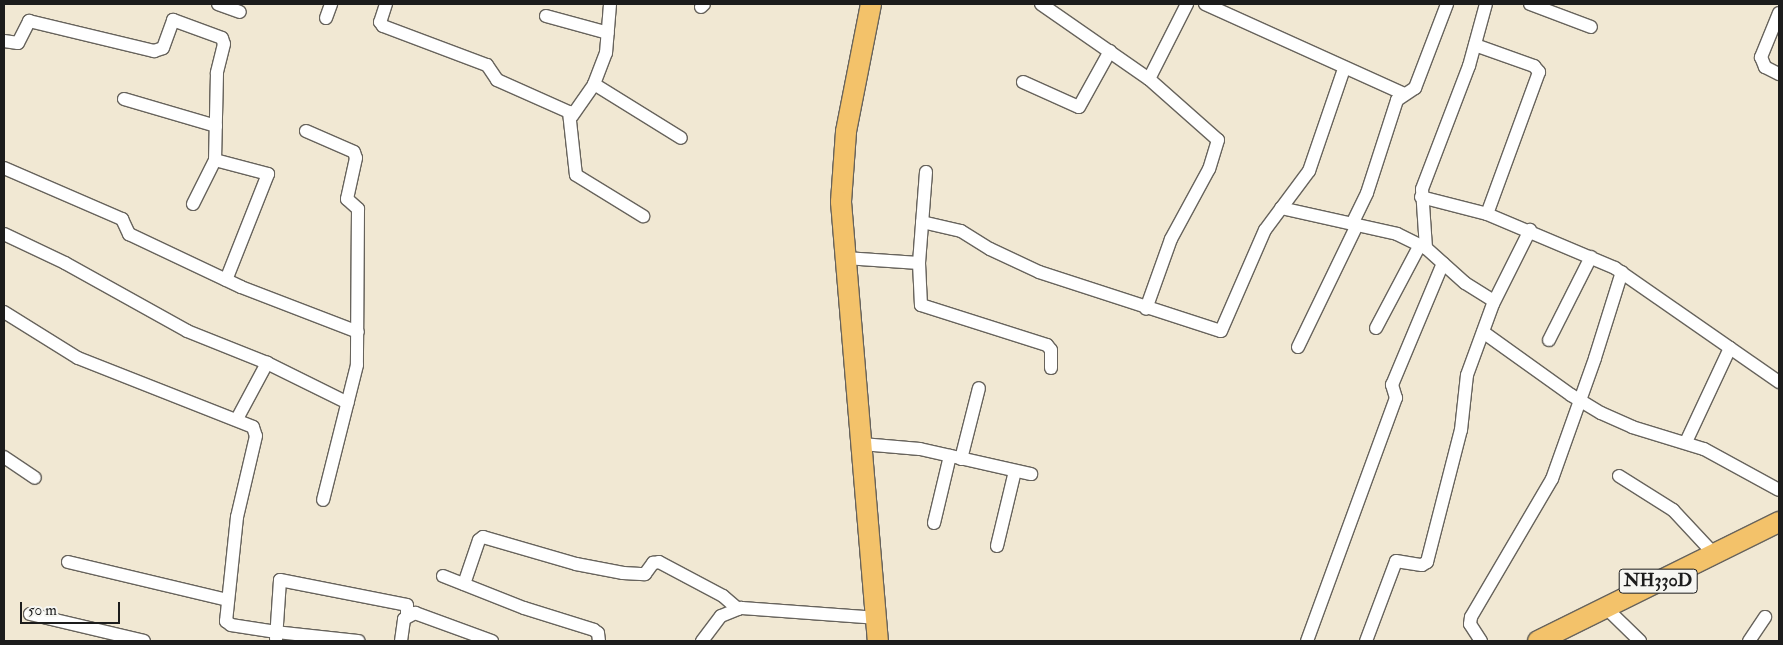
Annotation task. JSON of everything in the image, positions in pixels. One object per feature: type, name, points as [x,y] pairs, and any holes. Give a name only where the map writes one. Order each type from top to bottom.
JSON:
[{"type":"highway","points":[[871,4],[841,169],[845,258],[878,641]]},
{"type":"highway","name":"NH330D","points":[[1538,641],[1779,522]]},
{"type":"street","points":[[218,4],[240,12]]},
{"type":"street","points":[[326,18],[331,4]]},
{"type":"street","points":[[386,4],[380,22],[383,26],[487,65],[497,80],[560,106],[572,116]]},
{"type":"street","points":[[610,4],[606,53],[594,84],[572,116],[576,175],[642,216]]},
{"type":"street","points":[[1040,4],[1110,50],[1149,79],[1212,133],[1218,142],[1209,169],[1171,239],[1146,308]]},
{"type":"street","points":[[1149,79],[1187,4]]},
{"type":"street","points":[[1205,4],[1344,69],[1404,94]]},
{"type":"street","points":[[1298,347],[1354,225],[1397,100],[1415,88],[1447,4]]},
{"type":"street","points":[[1376,328],[1423,246],[1421,197],[1475,45],[1486,4]]},
{"type":"street","points":[[1530,4],[1591,27]]},
{"type":"street","points":[[1779,13],[1761,60],[1765,67],[1779,74]]},
{"type":"street","points":[[546,16],[608,33]]},
{"type":"street","points":[[4,41],[18,43],[29,21],[154,51],[163,48],[173,20],[220,37],[224,44],[217,73],[215,160],[193,204]]},
{"type":"street","points":[[1475,45],[1534,66],[1539,72],[1486,214]]},
{"type":"street","points":[[1023,82],[1079,108],[1110,50]]},
{"type":"street","points":[[922,222],[961,231],[998,253],[1039,272],[1146,308],[1224,329],[1258,244],[1281,208],[1309,172],[1344,69]]},
{"type":"street","points":[[594,84],[681,138]]},
{"type":"street","points":[[124,100],[216,126]]},
{"type":"street","points":[[306,131],[351,150],[356,156],[348,199],[358,209],[357,365],[323,500]]},
{"type":"street","points":[[215,160],[268,174],[226,280]]},
{"type":"street","points":[[4,168],[122,219],[129,234],[226,280],[358,332]]},
{"type":"street","points":[[926,172],[919,263],[922,306],[1047,346],[1051,350],[1051,368]]},
{"type":"street","points":[[1421,197],[1486,214],[1530,230],[1622,272],[1779,382]]},
{"type":"street","points":[[1281,208],[1354,225],[1390,231],[1423,246],[1465,283],[1494,301]]},
{"type":"street","points":[[1366,641],[1396,561],[1422,565],[1427,562],[1461,430],[1465,381],[1494,301],[1530,230]]},
{"type":"street","points":[[4,234],[65,263],[200,338],[267,362],[348,403]]},
{"type":"street","points":[[1549,340],[1591,257]]},
{"type":"street","points":[[845,258],[919,263]]},
{"type":"street","points":[[1307,641],[1396,398],[1392,385],[1443,263]]},
{"type":"street","points":[[1481,641],[1470,624],[1470,617],[1552,478],[1580,401],[1622,272]]},
{"type":"street","points":[[4,312],[78,358],[253,426],[256,436],[237,517],[227,600],[228,624],[276,637],[359,641]]},
{"type":"street","points":[[1483,332],[1580,401],[1632,427],[1686,442],[1720,456],[1779,490]]},
{"type":"street","points":[[1686,442],[1730,348]]},
{"type":"street","points":[[237,420],[267,362]]},
{"type":"street","points":[[934,523],[979,388]]},
{"type":"street","points":[[862,444],[920,449],[1031,474]]},
{"type":"street","points":[[4,457],[35,478]]},
{"type":"street","points":[[997,546],[1015,471]]},
{"type":"street","points":[[1618,476],[1645,489],[1673,510],[1714,554]]},
{"type":"street","points":[[464,584],[479,540],[483,537],[609,571],[645,574],[653,563],[659,562],[723,596],[738,609]]},
{"type":"street","points":[[68,562],[227,600]]},
{"type":"street","points":[[443,576],[594,630],[598,633],[599,641]]},
{"type":"street","points":[[276,637],[280,580],[407,604],[407,615],[401,641]]},
{"type":"street","points":[[1605,607],[1640,641]]},
{"type":"street","points":[[702,641],[721,616],[738,609],[876,618]]},
{"type":"street","points":[[30,614],[144,641]]},
{"type":"street","points":[[407,615],[419,614],[492,641]]},
{"type":"street","points":[[1749,641],[1765,617]]}]
